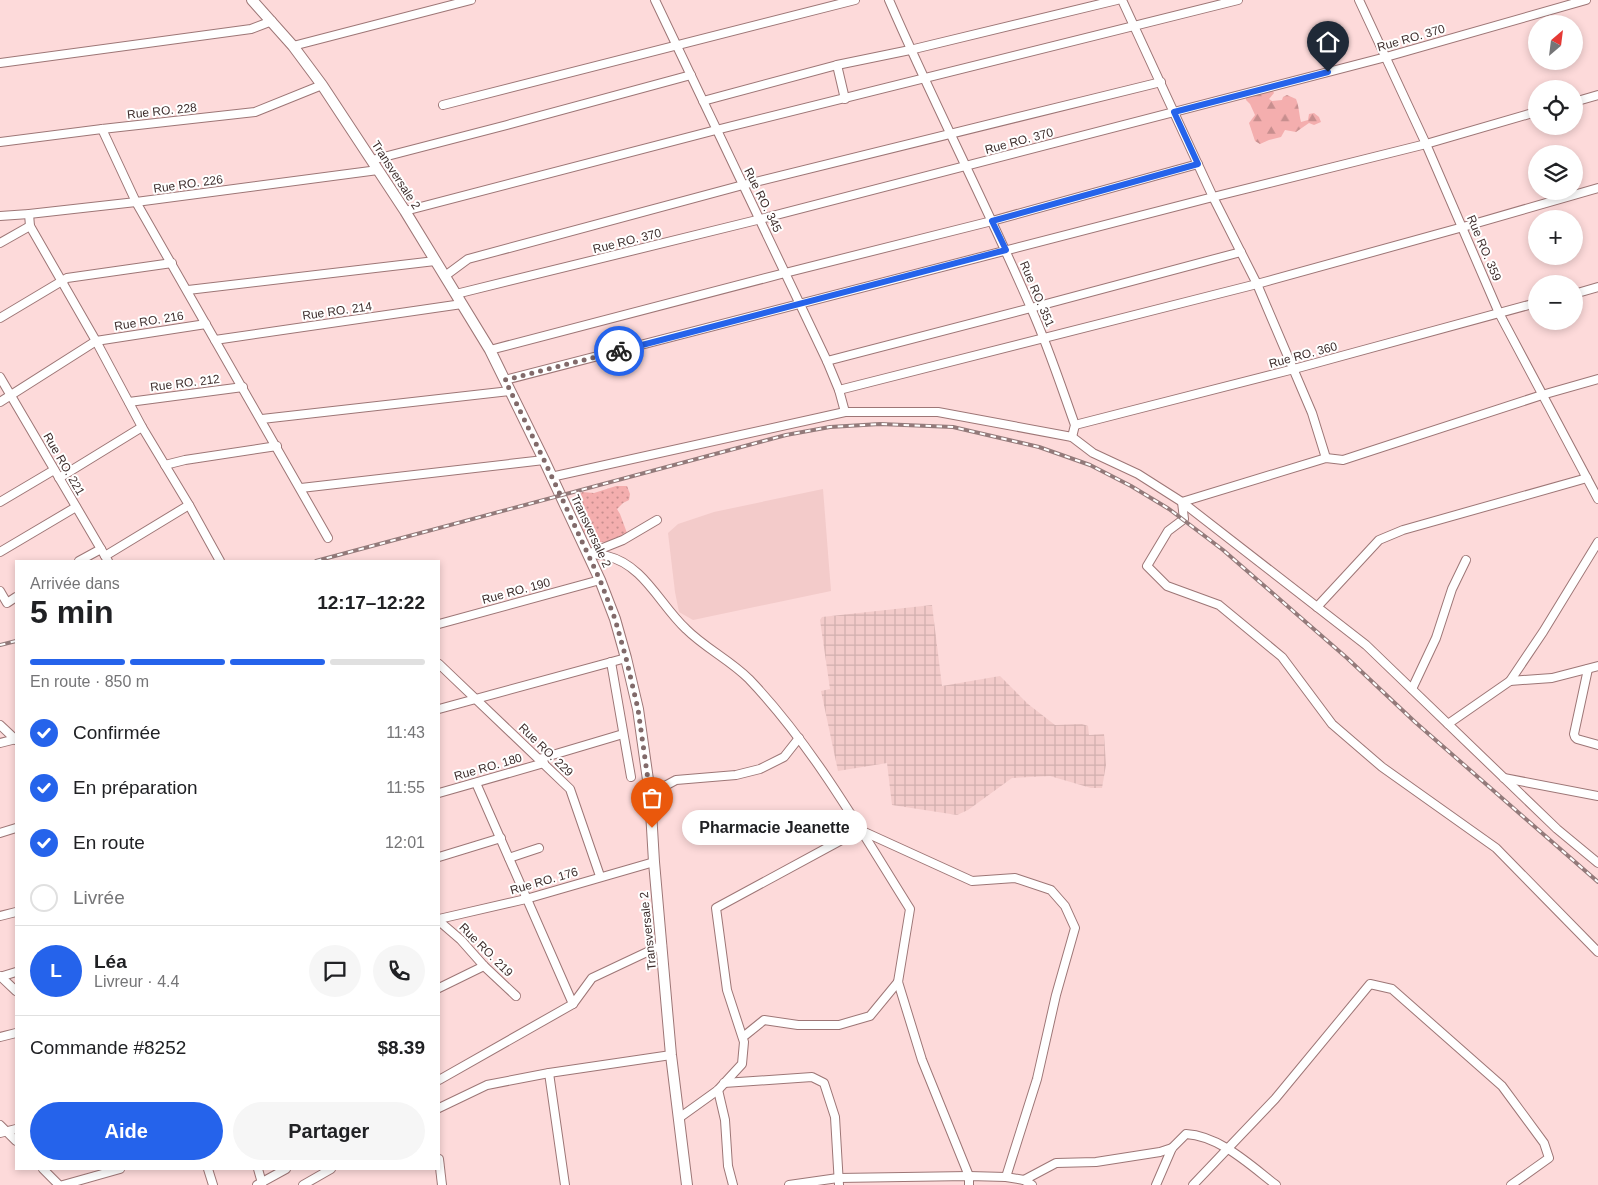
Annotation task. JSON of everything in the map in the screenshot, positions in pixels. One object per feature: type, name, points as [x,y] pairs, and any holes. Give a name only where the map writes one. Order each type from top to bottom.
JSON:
[{"type":"main road","name":"Transversale 2","points":[[252,0],[293,46],[322,85],[405,211],[490,350],[588,554],[615,619],[638,709],[650,794],[671,1055],[687,1185]]},
{"type":"street","points":[[293,46],[471,0]]},
{"type":"street","name":"Rue RO. 345","points":[[655,0],[827,361],[839,390],[845,412]]},
{"type":"street","points":[[443,105],[855,0]]},
{"type":"street","name":"Rue RO. 351","points":[[889,0],[910,50],[1006,250],[1044,338],[1075,425]]},
{"type":"street","points":[[703,101],[837,65],[910,50],[1117,0]]},
{"type":"street","points":[[1122,0],[1213,197],[1257,284],[1312,413],[1326,458]]},
{"type":"street","points":[[405,211],[716,130],[1238,0]]},
{"type":"street","name":"Rue RO. 359","points":[[1359,0],[1426,144],[1499,313],[1598,499]]},
{"type":"street","name":"Rue RO. 370","points":[[456,294],[761,219],[1386,57],[1586,0]]},
{"type":"street","points":[[0,63],[251,29],[272,22]]},
{"type":"street","points":[[837,65],[845,99]]},
{"type":"street","points":[[372,160],[507,126],[691,75]]},
{"type":"street","points":[[445,276],[468,258],[743,185],[1161,82]]},
{"type":"street","name":"Rue RO. 228","points":[[0,142],[102,128],[256,112],[322,85]]},
{"type":"street","points":[[1583,99],[1598,95]]},
{"type":"street","points":[[505,380],[1006,250],[1426,144],[1528,114]]},
{"type":"street","points":[[102,128],[136,202],[262,419],[328,538]]},
{"type":"street","points":[[490,350],[992,221],[1198,164]]},
{"type":"street","name":"Rue RO. 226","points":[[0,216],[136,202],[378,170]]},
{"type":"street","points":[[839,390],[1257,284],[1598,188]]},
{"type":"street","points":[[29,214],[30,226],[96,341],[142,427],[219,560]]},
{"type":"street","points":[[0,243],[30,226]]},
{"type":"street","points":[[827,361],[1241,252]]},
{"type":"street","points":[[188,290],[436,260]]},
{"type":"street","points":[[0,318],[67,278],[172,264]]},
{"type":"street","points":[[1583,291],[1598,287]]},
{"type":"street","name":"Rue RO. 214","points":[[215,340],[462,304]]},
{"type":"street","name":"Rue RO. 360","points":[[1075,425],[1294,369],[1528,305]]},
{"type":"street","name":"Rue RO. 216","points":[[96,341],[206,324]]},
{"type":"street","points":[[0,402],[96,341]]},
{"type":"street","name":"Rue RO. 221","points":[[0,377],[104,555]]},
{"type":"street","points":[[1182,502],[1326,458],[1343,460],[1542,395],[1598,379]]},
{"type":"street","name":"Rue RO. 212","points":[[129,402],[243,387]]},
{"type":"street","points":[[262,419],[510,391]]},
{"type":"street","points":[[551,477],[845,412],[938,412],[1072,437],[1093,453],[1138,474],[1182,502],[1366,645],[1557,829],[1598,863]]},
{"type":"street","points":[[1072,437],[1075,425]]},
{"type":"street","points":[[59,478],[142,427]]},
{"type":"street","points":[[165,465],[185,460],[277,446]]},
{"type":"street","points":[[301,488],[544,460]]},
{"type":"street","points":[[0,502],[54,470]]},
{"type":"street","points":[[1317,607],[1379,540],[1403,530],[1587,478]]},
{"type":"street","points":[[1182,502],[1184,519],[1168,531],[1147,566],[1167,586],[1219,605],[1282,657],[1332,724],[1382,767],[1496,848],[1598,952]]},
{"type":"street","points":[[84,560],[104,555],[189,505]]},
{"type":"street","points":[[0,552],[76,507]]},
{"type":"street","points":[[588,554],[623,540],[657,520]]},
{"type":"street","points":[[1448,724],[1510,681],[1543,632],[1598,542]]},
{"type":"street","points":[[588,554],[607,556],[626,564],[644,578],[688,631],[748,678],[799,738],[910,909],[898,982],[922,1060],[969,1181]]},
{"type":"street","points":[[1412,689],[1436,638],[1452,589],[1466,560]]},
{"type":"street","name":"Rue RO. 190","points":[[440,624],[600,580]]},
{"type":"street","points":[[0,591],[7,603],[15,598]]},
{"type":"street","points":[[440,709],[626,658]]},
{"type":"street","points":[[611,662],[622,734],[631,776]]},
{"type":"street","name":"Rue RO. 229","points":[[440,665],[478,699],[570,789],[600,876]]},
{"type":"street","points":[[1510,681],[1552,678],[1598,666]]},
{"type":"street","points":[[1588,669],[1574,734],[1577,739],[1598,745]]},
{"type":"street","points":[[0,725],[15,738]]},
{"type":"street","name":"Rue RO. 180","points":[[440,793],[622,734]]},
{"type":"street","points":[[650,794],[676,780],[736,775],[760,769],[784,757],[799,738]]},
{"type":"street","points":[[0,744],[15,739]]},
{"type":"street","points":[[1504,778],[1598,796]]},
{"type":"street","points":[[476,782],[573,1004]]},
{"type":"street","points":[[0,833],[15,828]]},
{"type":"street","points":[[679,1118],[718,1090],[742,1064],[744,1042],[727,990],[716,908],[860,830]]},
{"type":"street","points":[[860,830],[972,881],[1015,878],[1051,890],[1065,906],[1074,928],[1056,995],[1037,1079],[1006,1177]]},
{"type":"street","points":[[440,857],[501,838]]},
{"type":"street","points":[[509,858],[539,848]]},
{"type":"street","name":"Rue RO. 176","points":[[440,920],[526,899],[600,876],[654,862]]},
{"type":"street","points":[[0,916],[15,912]]},
{"type":"street","name":"Rue RO. 219","points":[[440,921],[462,940],[484,966],[516,996]]},
{"type":"street","points":[[440,1079],[573,1004],[592,978],[662,946]]},
{"type":"street","points":[[440,988],[484,966]]},
{"type":"street","points":[[0,977],[15,972]]},
{"type":"street","points":[[0,977],[15,990]]},
{"type":"street","points":[[743,1037],[764,1020],[798,1025],[838,1025],[870,1016],[898,982]]},
{"type":"street","points":[[1193,1185],[1275,1099],[1370,984],[1392,989],[1502,1086],[1544,1143],[1549,1158],[1511,1185]]},
{"type":"street","points":[[0,1037],[15,1033]]},
{"type":"street","points":[[440,1108],[487,1085],[671,1055]]},
{"type":"street","points":[[549,1074],[565,1185]]},
{"type":"street","points":[[724,1083],[812,1077],[824,1083],[835,1117],[839,1182]]},
{"type":"street","points":[[718,1090],[725,1120],[728,1166],[733,1185]]},
{"type":"street","points":[[0,1126],[3,1132],[15,1140]]},
{"type":"street","points":[[1156,1185],[1172,1148],[1186,1134],[1199,1134],[1228,1149],[1276,1185]]},
{"type":"street","points":[[1024,1180],[1056,1163],[1096,1162],[1160,1152],[1172,1148]]},
{"type":"street","points":[[440,1168],[442,1185]]},
{"type":"street","points":[[44,1170],[61,1185],[116,1170]]},
{"type":"street","points":[[208,1170],[213,1185]]},
{"type":"street","points":[[258,1170],[260,1184],[284,1170]]},
{"type":"street","points":[[303,1185],[329,1170]]},
{"type":"street","points":[[789,1185],[839,1182],[969,1181],[1006,1177],[1024,1180],[1032,1185]]},
{"type":"shaded area","points":[[823,489],[831,591],[693,620],[679,612],[668,533],[678,524],[714,512]]},
{"type":"shaded area","points":[[932,605],[942,686],[1000,676],[1028,704],[1055,725],[1082,724],[1088,726],[1089,735],[1104,734],[1106,765],[1102,788],[1091,788],[1050,776],[1012,778],[968,810],[957,815],[892,805],[887,763],[838,771],[821,691],[830,689],[820,620],[822,617]]},
{"type":"green space","points":[[1272,89],[1274,93],[1269,99],[1272,101],[1282,100],[1287,95],[1296,99],[1301,122],[1308,120],[1309,114],[1314,113],[1321,122],[1314,125],[1309,123],[1296,132],[1285,130],[1281,137],[1260,144],[1255,141],[1249,123],[1255,115],[1246,97]]},
{"type":"green space","points":[[616,486],[627,486],[630,494],[629,500],[617,509],[627,533],[620,539],[608,542],[594,542],[584,532],[573,500],[582,492],[594,493]]},
{"type":"railway","points":[[320,560],[786,435],[830,427],[880,424],[953,427],[1039,447],[1090,465],[1131,486],[1169,509],[1223,550],[1347,658],[1415,722],[1598,882]]},
{"type":"railway","points":[[0,645],[15,641]]},
{"type":"way so far","points":[[619,351],[505,380],[600,580],[615,619],[638,709],[650,794],[652,828]]},
{"type":"place","name":"Pharmacie Jeanette","points":[[652,828]]},
{"type":"route","points":[[619,351],[1006,250],[992,221],[1198,164],[1174,112],[1328,72]]}]
